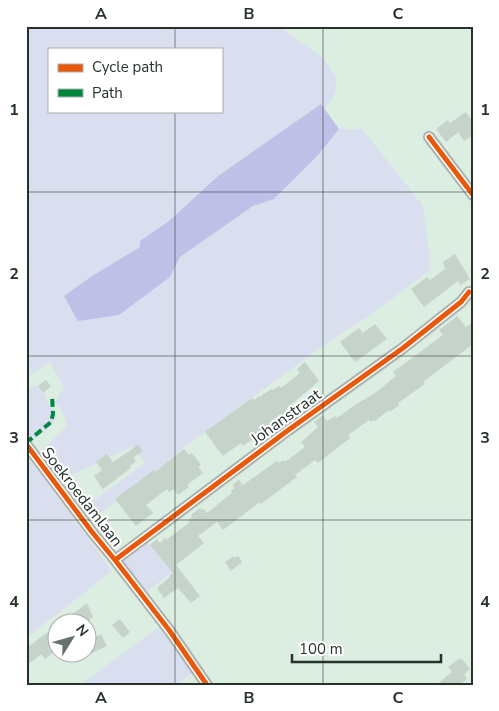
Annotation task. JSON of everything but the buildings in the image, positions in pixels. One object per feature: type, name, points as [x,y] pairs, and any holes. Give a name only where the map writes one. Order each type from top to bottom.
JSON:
[{"type":"street","points":[[430,137],[473,195]]},
{"type":"street","name":"Johanstraat","points":[[115,560],[403,348],[461,302],[469,292]]},
{"type":"street","name":"Soekroedamlaan","points":[[26,444],[169,630],[207,685]]},
{"type":"shaded area","points":[[26,26],[279,26],[324,59],[335,76],[336,92],[325,109],[321,104],[218,176],[169,221],[140,241],[140,247],[92,276],[64,296],[170,277],[180,257],[253,206],[274,199],[318,155],[339,129],[362,129],[423,206],[431,269],[369,316],[335,337],[188,444],[153,474],[88,522],[80,511],[145,463],[132,447],[58,481],[38,454],[67,426],[63,413],[54,402],[64,387],[50,362],[26,378]]},
{"type":"shaded area","points":[[26,385],[39,387],[56,416],[51,426],[30,443],[26,439]]},
{"type":"shaded area","points":[[26,454],[112,571],[57,614],[48,614],[48,621],[26,638]]},
{"type":"shaded area","points":[[146,540],[172,572],[144,594],[124,564],[124,560]]},
{"type":"shaded area","points":[[159,627],[192,673],[176,685],[80,685]]},
{"type":"water","points":[[321,104],[339,129],[318,155],[274,199],[253,206],[180,257],[170,277],[119,315],[78,321],[64,296],[92,276],[140,247],[140,241],[169,221],[218,176]]},
{"type":"marked path","points":[[26,443],[51,422],[53,414],[52,395]]},
{"type":"cycle path","points":[[429,137],[473,195]]},
{"type":"cycle path","points":[[115,560],[287,431],[403,348],[461,302],[469,292]]},
{"type":"cycle path","points":[[26,444],[169,630],[207,685]]}]
